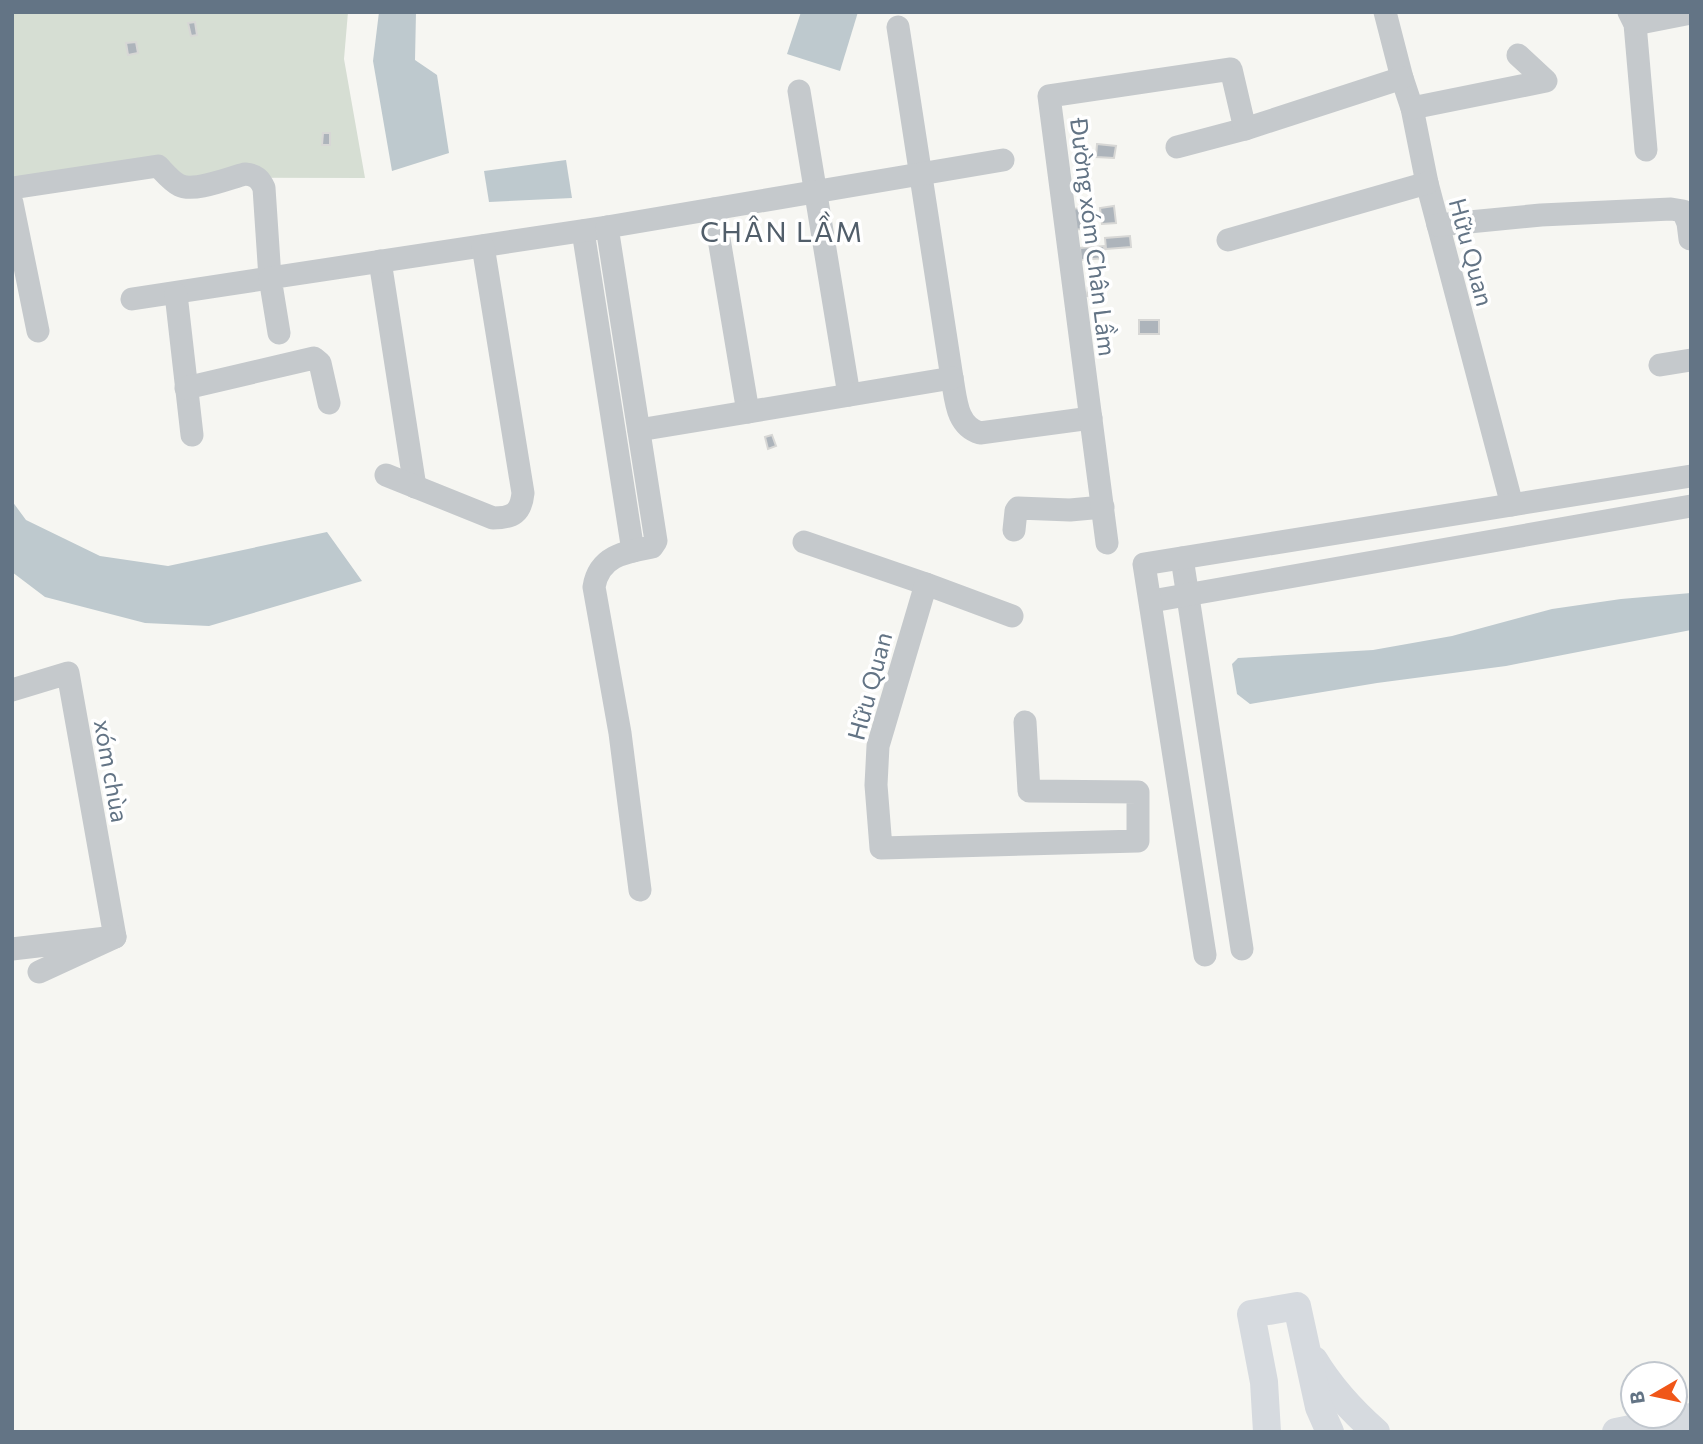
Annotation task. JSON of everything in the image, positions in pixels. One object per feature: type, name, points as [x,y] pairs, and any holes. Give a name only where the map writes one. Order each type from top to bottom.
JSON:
[{"type":"main road","points":[[1267,1432],[1264,1382],[1251,1314],[1297,1306],[1319,1407],[1329,1432]]},
{"type":"main road","points":[[1305,1345],[1330,1386],[1351,1410],[1376,1432]]},
{"type":"main road","points":[[1251,1432],[1264,1382]]},
{"type":"main road","points":[[1616,1432],[1691,1417]]},
{"type":"street","name":"Hữu Quan","points":[[1385,12],[1412,108],[1427,183],[1511,505]]},
{"type":"street","points":[[1646,150],[1632,18],[1691,13]]},
{"type":"street","points":[[898,27],[960,417],[971,431],[980,433],[1091,418]]},
{"type":"street","points":[[1412,108],[1546,81],[1518,55]]},
{"type":"street","name":"Đường xóm Chân Lầm","points":[[1107,543],[1049,96],[1231,69],[1245,129]]},
{"type":"street","points":[[1177,147],[1245,129],[1402,78]]},
{"type":"street","points":[[799,91],[849,395]]},
{"type":"street","points":[[132,299],[583,231],[1003,160]]},
{"type":"street","points":[[12,188],[158,166],[173,181],[185,187],[195,187],[245,174],[256,177],[264,188],[270,278],[279,333]]},
{"type":"street","points":[[1228,240],[1427,183]]},
{"type":"street","points":[[12,203],[38,331]]},
{"type":"street","points":[[714,209],[748,412]]},
{"type":"street","points":[[1438,225],[1621,209],[1671,209],[1683,211],[1690,239]]},
{"type":"street","points":[[607,227],[656,541],[652,547],[603,563],[596,572],[594,587],[620,733],[640,890]]},
{"type":"street","points":[[583,231],[633,551]]},
{"type":"street","points":[[386,475],[493,519],[514,514],[522,506],[523,493],[483,246]]},
{"type":"street","points":[[380,261],[415,487]]},
{"type":"street","points":[[176,294],[192,435]]},
{"type":"street","points":[[186,388],[314,358],[320,363],[329,402]]},
{"type":"street","points":[[1660,365],[1691,360]]},
{"type":"street","points":[[639,430],[952,378]]},
{"type":"street","points":[[1205,955],[1152,601],[1144,564],[1691,476]]},
{"type":"street","points":[[1152,601],[1691,506]]},
{"type":"street","points":[[1014,530],[1018,508],[1070,510],[1103,507]]},
{"type":"street","points":[[804,542],[1012,616]]},
{"type":"street","points":[[1182,558],[1242,949]]},
{"type":"street","name":"Hữu Quan","points":[[926,584],[878,746],[876,785],[881,848],[1138,841],[1138,792],[1029,791],[1025,722]]},
{"type":"street","name":"xóm chùa","points":[[12,690],[68,673],[115,937]]},
{"type":"street","points":[[12,949],[115,937]]},
{"type":"street","points":[[39,972],[115,937]]},
{"type":"shaded area","points":[[12,12],[348,12],[344,59],[365,178],[12,177]]},
{"type":"shaded area","points":[[379,12],[416,12],[415,60],[437,75],[449,153],[392,171],[373,61]]},
{"type":"shaded area","points":[[801,12],[858,12],[840,71],[787,54]]},
{"type":"shaded area","points":[[566,160],[572,198],[489,202],[484,171]]},
{"type":"shaded area","points":[[12,501],[26,520],[100,556],[168,566],[327,532],[362,581],[209,626],[145,623],[45,597],[12,572]]},
{"type":"shaded area","points":[[1691,593],[1691,630],[1506,666],[1377,683],[1250,704],[1237,694],[1232,664],[1238,658],[1373,650],[1452,636],[1552,609]]},
{"type":"building","points":[[195,22],[197,35],[191,36],[188,23]]},
{"type":"building","points":[[136,42],[138,53],[128,55],[126,43]]},
{"type":"building","points":[[323,133],[330,133],[330,145],[322,145]]},
{"type":"building","points":[[1097,144],[1116,146],[1114,158],[1096,157]]},
{"type":"building","points":[[1114,206],[1116,223],[1102,224],[1100,208]]},
{"type":"building","points":[[1080,208],[1082,229],[1074,230],[1072,209]]},
{"type":"building","points":[[1130,236],[1131,247],[1106,249],[1105,238]]},
{"type":"building","points":[[1104,246],[1105,258],[1081,260],[1080,248]]},
{"type":"building","points":[[1089,275],[1103,276],[1102,297],[1087,296]]},
{"type":"building","points":[[1139,320],[1159,320],[1159,334],[1139,334]]},
{"type":"building","points":[[772,435],[776,446],[768,449],[765,437]]},
{"type":"district","name":"CHÂN LẦM","points":[[782,231]]}]
